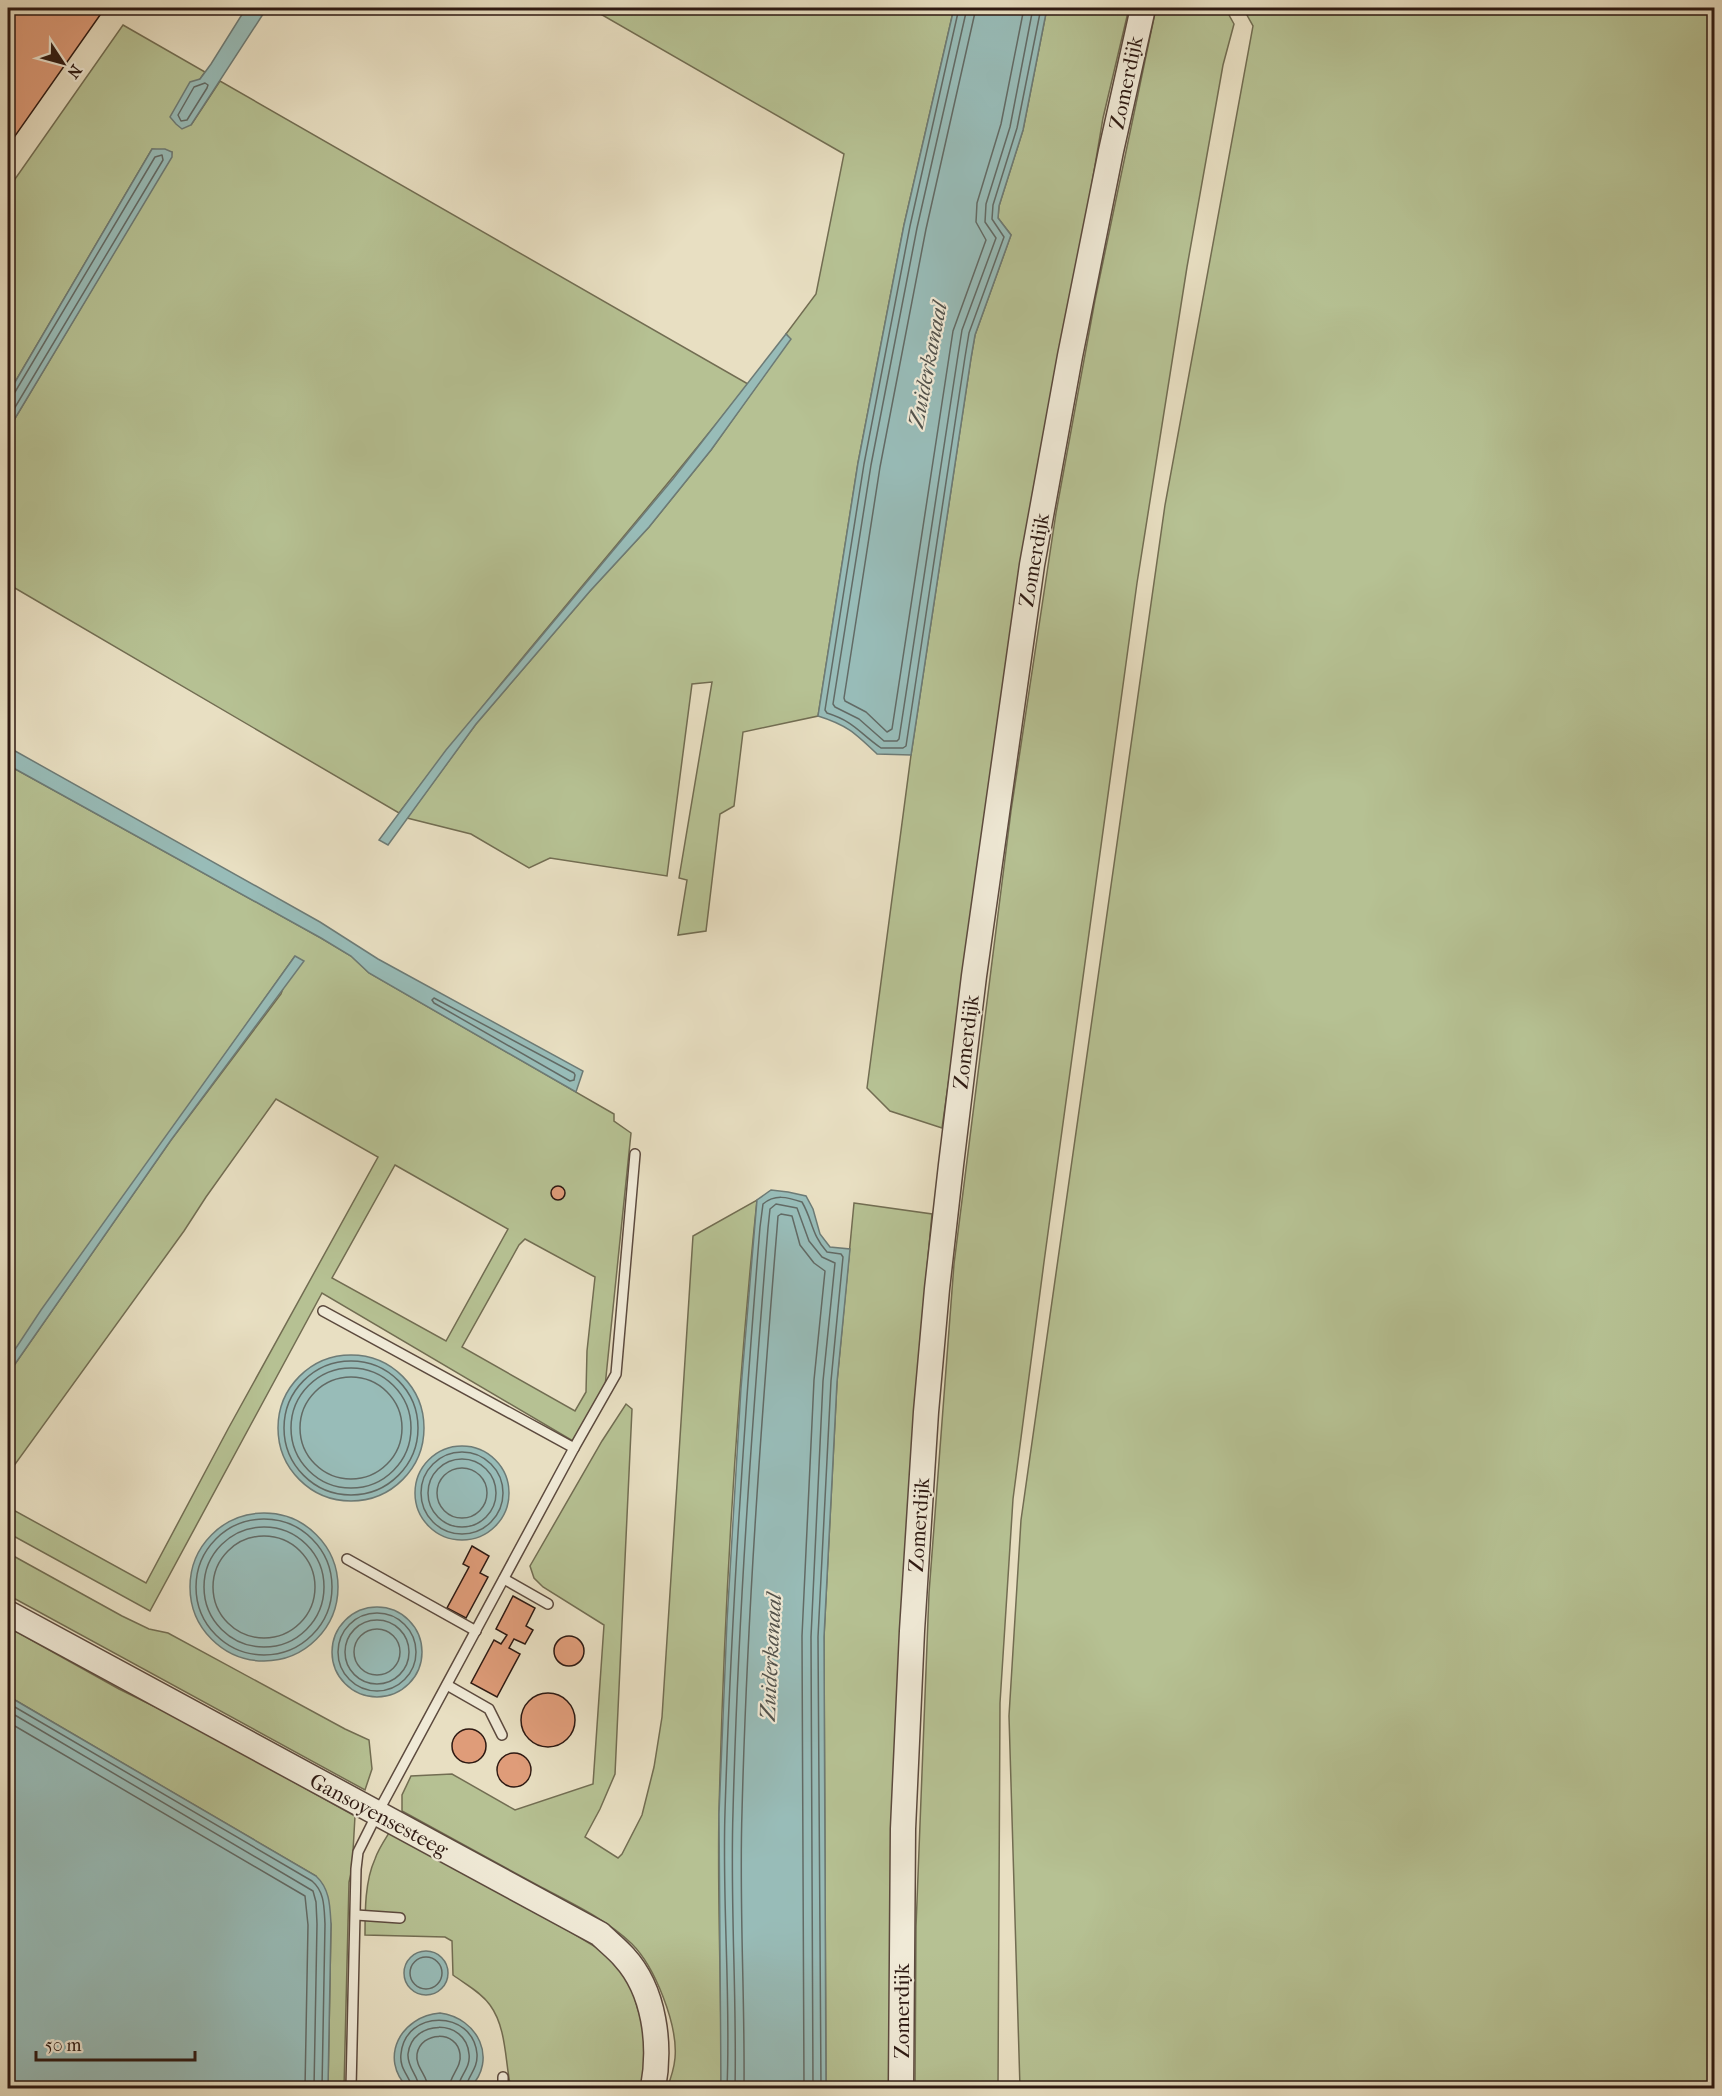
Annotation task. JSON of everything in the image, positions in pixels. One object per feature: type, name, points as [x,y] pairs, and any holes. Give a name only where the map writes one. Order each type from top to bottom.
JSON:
[{"type":"street","name":"Zomerdijk","points":[[901,2088],[903,1829],[912,1631],[926,1412],[946,1208],[977,952],[1032,565],[1074,333],[1143,8]]},
{"type":"street","name":"Gansoyensesteeg","points":[[8,1612],[600,1934],[625,1958],[644,1989],[655,2032],[656,2070],[652,2088]]},
{"type":"lane","points":[[351,2088],[358,1852],[574,1448],[616,1374],[635,1154]]},
{"type":"lane","points":[[323,1311],[574,1448]]},
{"type":"lane","points":[[347,1559],[476,1631]]},
{"type":"lane","points":[[504,1579],[548,1604]]},
{"type":"lane","points":[[447,1685],[489,1709],[502,1735]]},
{"type":"lane","points":[[356,1915],[400,1918]]},
{"type":"lane","points":[[503,2077],[503,2088]]},
{"type":"green space","points":[[590,8],[954,8],[904,225],[858,463],[818,716],[743,732],[734,806],[720,814],[706,931],[678,935],[687,880],[679,878],[712,682],[692,684],[667,876],[550,858],[529,868],[471,834],[407,818],[476,724],[590,591],[649,527],[711,450],[790,339],[786,334],[816,294],[844,154]]},
{"type":"green space","points":[[1047,8],[1129,8],[1103,118],[992,777],[942,1128],[890,1111],[867,1088],[911,755],[971,358],[975,335],[1011,235],[998,218],[999,206],[1023,130]]},
{"type":"green space","points":[[1156,8],[1225,8],[1234,24],[1223,65],[1187,267],[1137,583],[1013,1499],[1000,1703],[998,2088],[915,2088],[916,1927],[929,1593],[954,1264],[1011,811],[1056,513],[1095,300]]},
{"type":"green space","points":[[1243,8],[1714,8],[1714,2088],[1020,2088],[1009,1716],[1021,1520],[1165,505],[1253,26]]},
{"type":"green space","points":[[123,25],[205,72],[200,79],[191,125],[220,81],[748,384],[484,704],[399,813],[8,584],[8,430],[172,152],[152,149],[8,394],[8,189]]},
{"type":"green space","points":[[8,765],[321,938],[351,956],[369,973],[614,1114],[614,1121],[631,1133],[603,1406],[578,1444],[322,1293],[150,1611],[8,1533],[8,1507],[146,1583],[378,1157],[276,1099],[184,1231],[8,1474],[8,1374],[171,1140],[281,994],[295,956],[8,1360]],"holes":[[[395,1165],[508,1229],[446,1341],[332,1278]],[[525,1239],[595,1277],[587,1351],[586,1392],[575,1411],[462,1347],[519,1245]]]},
{"type":"green space","points":[[757,1200],[737,1429],[724,1659],[719,1846],[721,2088],[667,2088],[675,2058],[669,2013],[657,1981],[641,1954],[632,1944],[588,1912],[402,1811],[402,1795],[411,1776],[452,1774],[515,1810],[593,1784],[604,1625],[543,1587],[534,1578],[530,1566],[626,1404],[632,1409],[615,1774],[585,1837],[618,1858],[622,1854],[642,1815],[654,1767],[662,1717],[693,1236]]},
{"type":"green space","points":[[854,1203],[932,1214],[920,1343],[893,2088],[826,2088],[824,1637],[837,1382]]},
{"type":"green space","points":[[8,1553],[122,1616],[149,1629],[168,1633],[369,1740],[372,1769],[365,1790],[8,1595]]},
{"type":"green space","points":[[8,1627],[355,1816],[352,1869],[349,1882],[344,2088],[328,2088],[331,1924],[316,1876],[8,1696]]},
{"type":"green space","points":[[389,1833],[569,1931],[604,1952],[623,1971],[634,1996],[647,2040],[645,2075],[640,2088],[519,2088],[510,2084],[499,2023],[486,2000],[453,1975],[452,1941],[445,1937],[365,1935],[369,1877],[378,1852]]},
{"type":"water","points":[[246,8],[267,8],[191,125],[182,129],[170,117],[190,82],[200,79]]},
{"type":"water","name":"Zuiderkanaal","points":[[954,8],[1047,8],[1023,130],[999,206],[998,218],[1011,235],[975,335],[911,755],[877,754],[850,731],[818,716],[858,463],[904,225]]},
{"type":"water","points":[[152,149],[165,149],[172,152],[172,157],[8,430],[8,394]]},
{"type":"water","points":[[786,334],[791,339],[711,450],[649,527],[590,591],[476,724],[388,845],[379,840],[446,750],[673,479]]},
{"type":"water","points":[[8,747],[320,922],[378,959],[583,1071],[576,1092],[369,973],[351,956],[321,938],[8,765]]},
{"type":"water","points":[[295,956],[304,961],[171,1140],[8,1374],[8,1360],[41,1310]]},
{"type":"water","name":"Zuiderkanaal","points":[[771,1190],[806,1196],[813,1209],[820,1234],[830,1247],[850,1249],[837,1382],[824,1637],[826,2088],[721,2088],[719,1814],[727,1621],[741,1388],[757,1200]]},
{"type":"water","points":[[351,1355],[379,1360],[403,1376],[419,1400],[424,1428],[419,1456],[403,1480],[379,1496],[351,1501],[323,1496],[299,1480],[283,1456],[278,1428],[283,1400],[299,1376],[323,1360]]},
{"type":"water","points":[[462,1446],[480,1449],[495,1460],[506,1475],[509,1493],[506,1511],[495,1526],[480,1537],[462,1540],[444,1537],[429,1526],[418,1511],[415,1493],[418,1475],[429,1460],[444,1449]]},
{"type":"water","points":[[264,1513],[292,1519],[316,1535],[332,1559],[338,1587],[332,1615],[316,1639],[292,1655],[264,1661],[236,1655],[212,1639],[196,1615],[190,1587],[196,1559],[212,1535],[236,1519]]},
{"type":"water","points":[[368,1607],[386,1607],[402,1614],[415,1627],[422,1643],[422,1661],[415,1677],[402,1690],[386,1697],[368,1697],[352,1690],[339,1677],[332,1661],[332,1643],[339,1627],[352,1614]]},
{"type":"water","points":[[8,1696],[321,1881],[328,1898],[331,1924],[328,2088],[8,2088]]},
{"type":"water","points":[[426,1951],[441,1958],[448,1973],[441,1988],[426,1995],[411,1988],[404,1973],[411,1958]]},
{"type":"water","points":[[440,2013],[453,2016],[474,2031],[483,2053],[478,2077],[470,2088],[408,2088],[399,2076],[395,2064],[398,2040],[414,2022]]},
{"type":"building","points":[[8,8],[105,8],[8,146]]},
{"type":"building","points":[[558,1186],[563,1188],[565,1193],[563,1198],[558,1200],[553,1198],[551,1193],[553,1188]]},
{"type":"building","points":[[472,1546],[489,1556],[480,1573],[488,1577],[466,1618],[447,1608],[469,1567],[463,1564]]},
{"type":"building","points":[[513,1596],[535,1608],[526,1626],[533,1630],[525,1644],[514,1639],[509,1648],[520,1654],[497,1697],[471,1683],[494,1640],[501,1644],[507,1635],[496,1629]]},
{"type":"building","points":[[569,1636],[580,1640],[584,1651],[580,1662],[569,1666],[558,1662],[554,1651],[558,1640]]},
{"type":"building","points":[[543,1693],[553,1693],[563,1697],[571,1705],[575,1720],[571,1735],[563,1743],[553,1747],[543,1747],[533,1743],[525,1735],[521,1725],[521,1715],[525,1705],[533,1697]]},
{"type":"building","points":[[469,1729],[481,1734],[486,1746],[481,1758],[469,1763],[457,1758],[452,1746],[457,1734]]},
{"type":"building","points":[[514,1753],[526,1758],[531,1770],[526,1782],[514,1787],[502,1782],[497,1770],[502,1758]]}]
